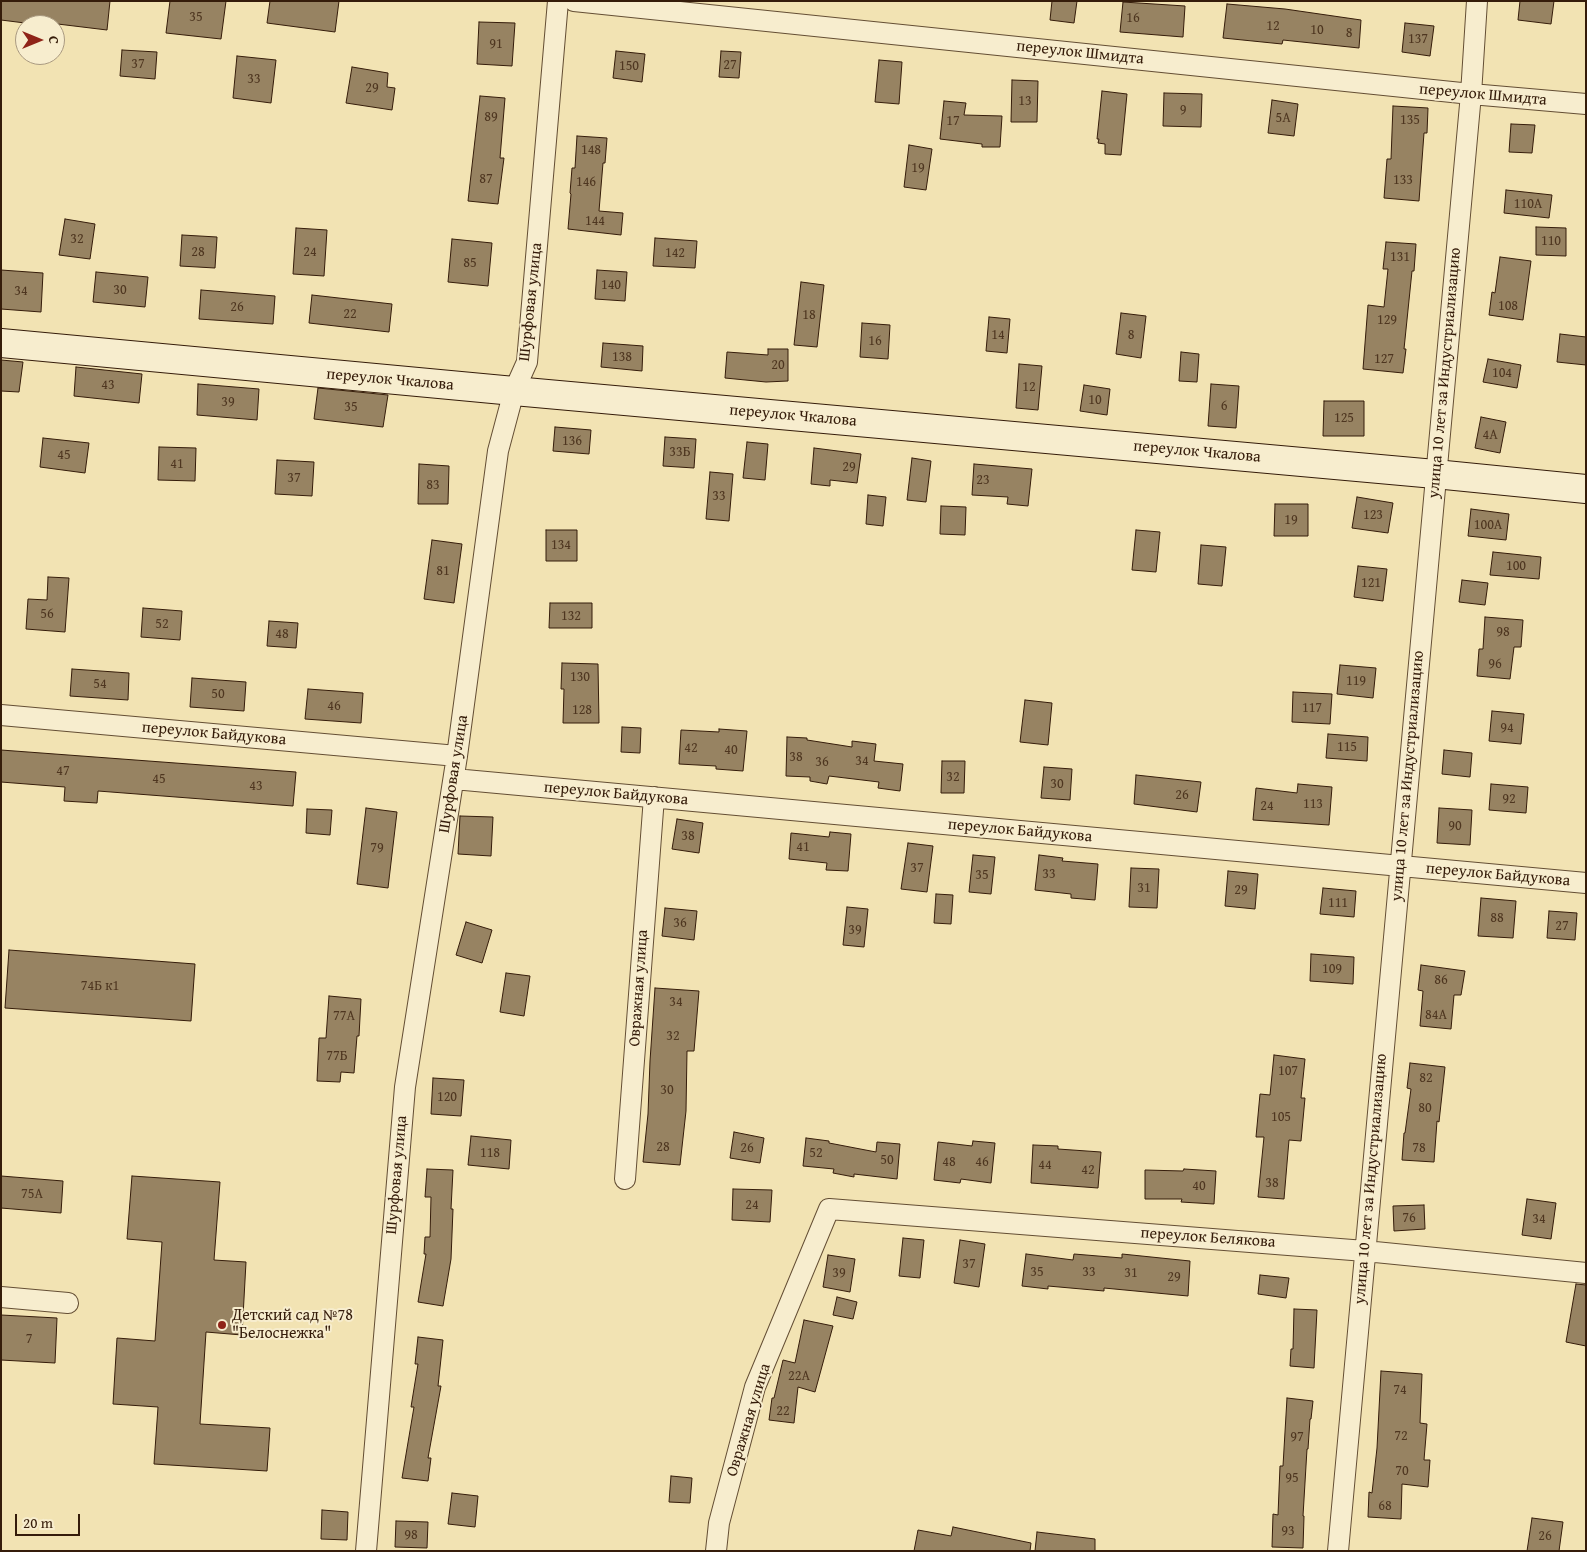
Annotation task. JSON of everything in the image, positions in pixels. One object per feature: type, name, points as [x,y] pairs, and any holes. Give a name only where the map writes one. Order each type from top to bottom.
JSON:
[{"type":"street","name":"Шурфовая улица","points":[[366,1551],[405,1086],[454,779],[498,451],[514,392],[527,362],[558,1]]},
{"type":"street","name":"переулок Шмидта","points":[[574,1],[1471,94],[1586,104]]},
{"type":"street","name":"улица 10 лет за Индустриализацию","points":[[1338,1551],[1471,94],[1477,1]]},
{"type":"street","name":"переулок Чкалова","points":[[1,344],[1586,489]]},
{"type":"street","name":"переулок Байдукова","points":[[1,715],[457,756]]},
{"type":"street","name":"переулок Байдукова","points":[[454,779],[1586,883]]},
{"type":"street","name":"Овражная улица","points":[[625,1179],[654,797]]},
{"type":"street","name":"Овражная улица","points":[[716,1551],[718,1523],[755,1387],[829,1209]]},
{"type":"street","name":"переулок Белякова","points":[[829,1209],[1365,1251],[1586,1273]]},
{"type":"street","points":[[1,1297],[68,1303]]},
{"type":"building","points":[[1,1],[110,1],[107,30],[65,25],[65,15],[15,15],[15,22],[1,20]]},
{"type":"building","points":[[170,1],[226,1],[221,39],[166,33]]},
{"type":"building","points":[[270,1],[339,1],[335,32],[267,23]]},
{"type":"building","points":[[1052,1],[1077,1],[1074,23],[1050,20]]},
{"type":"building","points":[[1520,1],[1554,1],[1551,24],[1518,20]]},
{"type":"building","points":[[1123,2],[1185,6],[1183,37],[1120,32]]},
{"type":"building","points":[[1227,4],[1285,9],[1361,20],[1359,48],[1283,40],[1282,44],[1223,38]]},
{"type":"building","points":[[479,22],[515,23],[512,66],[477,64]]},
{"type":"building","points":[[1405,23],[1434,26],[1430,56],[1402,52]]},
{"type":"building","points":[[122,50],[157,52],[155,79],[120,76]]},
{"type":"building","points":[[616,51],[645,54],[642,82],[613,78]]},
{"type":"building","points":[[721,51],[741,52],[739,78],[719,77]]},
{"type":"building","points":[[237,56],[276,60],[271,103],[233,98]]},
{"type":"building","points":[[879,60],[902,62],[899,104],[875,102]]},
{"type":"building","points":[[352,67],[388,73],[387,87],[395,88],[392,110],[346,103]]},
{"type":"building","points":[[1012,80],[1038,81],[1037,122],[1011,122]]},
{"type":"building","points":[[1102,91],[1127,94],[1121,155],[1105,154],[1105,144],[1098,143]]},
{"type":"building","points":[[1164,93],[1202,94],[1201,127],[1163,126]]},
{"type":"building","points":[[480,96],[505,98],[500,158],[504,158],[498,204],[468,201]]},
{"type":"building","points":[[1272,100],[1298,104],[1294,136],[1268,133]]},
{"type":"building","points":[[944,101],[966,103],[964,115],[1002,116],[1000,147],[982,147],[982,144],[940,139]]},
{"type":"building","points":[[1393,106],[1428,108],[1427,133],[1424,133],[1419,201],[1384,198],[1387,159],[1391,159]]},
{"type":"building","points":[[1511,124],[1535,125],[1532,153],[1509,152]]},
{"type":"building","points":[[577,136],[607,138],[599,211],[623,213],[621,235],[568,229],[572,168],[575,168]]},
{"type":"building","points":[[909,145],[932,149],[926,190],[904,187]]},
{"type":"building","points":[[1506,190],[1552,195],[1549,218],[1504,213]]},
{"type":"building","points":[[65,219],[95,224],[90,259],[59,255]]},
{"type":"building","points":[[1536,227],[1566,228],[1566,256],[1536,255]]},
{"type":"building","points":[[296,228],[327,230],[324,276],[293,274]]},
{"type":"building","points":[[182,235],[217,237],[215,268],[180,266]]},
{"type":"building","points":[[655,238],[697,241],[695,268],[653,266]]},
{"type":"building","points":[[452,239],[492,243],[488,286],[448,282]]},
{"type":"building","points":[[1386,242],[1416,244],[1403,373],[1363,369],[1368,305],[1384,307],[1388,269],[1383,269]]},
{"type":"building","points":[[1500,257],[1531,261],[1523,320],[1489,315],[1492,292],[1495,293]]},
{"type":"building","points":[[1,270],[43,273],[41,312],[1,309]]},
{"type":"building","points":[[597,270],[627,272],[625,301],[595,299]]},
{"type":"building","points":[[96,272],[148,277],[145,307],[93,302]]},
{"type":"building","points":[[801,282],[824,285],[817,347],[794,345]]},
{"type":"building","points":[[201,290],[275,296],[273,324],[199,319]]},
{"type":"building","points":[[312,295],[392,304],[389,332],[309,323]]},
{"type":"building","points":[[1121,313],[1146,316],[1141,358],[1116,354]]},
{"type":"building","points":[[989,317],[1010,319],[1007,353],[986,351]]},
{"type":"building","points":[[862,323],[890,325],[888,359],[860,357]]},
{"type":"building","points":[[1560,334],[1586,337],[1586,365],[1557,362]]},
{"type":"building","points":[[603,343],[643,346],[642,371],[601,367]]},
{"type":"building","points":[[768,349],[788,349],[788,381],[766,382],[725,378],[727,352],[768,355]]},
{"type":"building","points":[[1181,352],[1199,354],[1197,382],[1179,381]]},
{"type":"building","points":[[1488,359],[1521,365],[1517,388],[1483,382]]},
{"type":"building","points":[[1,360],[23,362],[19,392],[1,391]]},
{"type":"building","points":[[1019,364],[1042,366],[1038,410],[1016,408]]},
{"type":"building","points":[[76,367],[142,374],[139,403],[74,396]]},
{"type":"building","points":[[198,384],[259,389],[257,420],[197,415]]},
{"type":"building","points":[[1211,384],[1239,386],[1236,428],[1208,426]]},
{"type":"building","points":[[1084,385],[1110,389],[1107,415],[1080,411]]},
{"type":"building","points":[[318,388],[388,395],[383,427],[314,419]]},
{"type":"building","points":[[1324,401],[1364,401],[1364,436],[1323,436]]},
{"type":"building","points":[[1481,417],[1506,422],[1500,453],[1475,448]]},
{"type":"building","points":[[555,427],[591,430],[589,454],[553,451]]},
{"type":"building","points":[[665,437],[696,439],[694,468],[663,466]]},
{"type":"building","points":[[43,438],[89,443],[85,473],[40,467]]},
{"type":"building","points":[[747,442],[768,444],[765,480],[743,478]]},
{"type":"building","points":[[159,447],[196,448],[195,481],[158,480]]},
{"type":"building","points":[[814,448],[861,454],[857,483],[830,480],[830,486],[811,484]]},
{"type":"building","points":[[912,458],[931,461],[926,502],[907,500]]},
{"type":"building","points":[[277,460],[314,462],[312,496],[275,494]]},
{"type":"building","points":[[419,464],[449,466],[448,504],[418,504]]},
{"type":"building","points":[[974,464],[1032,469],[1028,506],[1007,504],[1008,497],[972,495]]},
{"type":"building","points":[[710,472],[733,474],[729,521],[706,519]]},
{"type":"building","points":[[868,495],[886,497],[883,526],[866,524]]},
{"type":"building","points":[[1357,497],[1393,503],[1388,533],[1352,528]]},
{"type":"building","points":[[1275,504],[1308,504],[1308,536],[1274,536]]},
{"type":"building","points":[[941,506],[966,507],[965,535],[940,534]]},
{"type":"building","points":[[1471,509],[1509,514],[1506,540],[1468,536]]},
{"type":"building","points":[[546,530],[577,530],[577,561],[546,561]]},
{"type":"building","points":[[1136,530],[1160,532],[1156,572],[1132,570]]},
{"type":"building","points":[[432,540],[462,544],[454,603],[424,599]]},
{"type":"building","points":[[1201,545],[1226,547],[1222,586],[1198,584]]},
{"type":"building","points":[[1493,552],[1541,557],[1539,579],[1490,575]]},
{"type":"building","points":[[1358,566],[1387,569],[1383,601],[1354,597]]},
{"type":"building","points":[[48,577],[69,578],[65,632],[26,629],[28,599],[47,600]]},
{"type":"building","points":[[1462,580],[1488,583],[1485,605],[1459,602]]},
{"type":"building","points":[[550,603],[592,603],[592,628],[549,628]]},
{"type":"building","points":[[143,608],[182,611],[180,640],[141,637]]},
{"type":"building","points":[[1485,617],[1523,620],[1521,647],[1514,647],[1510,679],[1477,676],[1479,649],[1483,649]]},
{"type":"building","points":[[269,621],[298,623],[296,648],[267,646]]},
{"type":"building","points":[[562,663],[598,664],[599,723],[563,723],[564,689],[561,689]]},
{"type":"building","points":[[1340,665],[1376,668],[1373,698],[1337,694]]},
{"type":"building","points":[[72,669],[129,673],[128,700],[70,696]]},
{"type":"building","points":[[192,678],[246,682],[244,711],[190,707]]},
{"type":"building","points":[[308,689],[363,693],[361,723],[305,719]]},
{"type":"building","points":[[1293,692],[1332,694],[1330,724],[1292,722]]},
{"type":"building","points":[[1025,700],[1052,703],[1048,745],[1020,742]]},
{"type":"building","points":[[1492,711],[1524,714],[1521,744],[1489,741]]},
{"type":"building","points":[[622,727],[641,728],[640,753],[621,752]]},
{"type":"building","points":[[719,729],[747,731],[743,771],[716,769],[716,766],[679,764],[681,730],[719,732]]},
{"type":"building","points":[[1328,734],[1368,737],[1367,761],[1326,758]]},
{"type":"building","points":[[787,737],[807,738],[807,740],[852,747],[852,741],[876,744],[874,761],[903,764],[900,791],[878,788],[879,782],[829,776],[827,784],[810,781],[810,777],[786,776]]},
{"type":"building","points":[[1,750],[296,772],[293,806],[98,791],[97,803],[64,801],[65,787],[1,782]]},
{"type":"building","points":[[1444,750],[1472,753],[1470,777],[1442,774]]},
{"type":"building","points":[[942,761],[965,761],[964,793],[941,793]]},
{"type":"building","points":[[1044,767],[1072,769],[1070,800],[1041,798]]},
{"type":"building","points":[[1136,775],[1201,782],[1197,812],[1134,804]]},
{"type":"building","points":[[1298,784],[1332,787],[1329,825],[1253,820],[1256,788],[1297,793]]},
{"type":"building","points":[[1491,784],[1528,787],[1526,813],[1489,810]]},
{"type":"building","points":[[366,808],[397,812],[388,888],[357,884]]},
{"type":"building","points":[[1439,808],[1472,810],[1470,845],[1437,843]]},
{"type":"building","points":[[307,809],[332,810],[330,835],[306,833]]},
{"type":"building","points":[[460,816],[493,817],[491,856],[458,854]]},
{"type":"building","points":[[677,819],[703,823],[699,853],[672,849]]},
{"type":"building","points":[[830,832],[851,834],[848,871],[826,870],[827,863],[789,859],[791,833],[829,837]]},
{"type":"building","points":[[908,843],[933,846],[927,892],[901,889]]},
{"type":"building","points":[[973,855],[995,857],[991,894],[969,892]]},
{"type":"building","points":[[1039,855],[1063,858],[1062,861],[1098,864],[1095,900],[1071,898],[1071,894],[1035,890]]},
{"type":"building","points":[[1131,868],[1159,869],[1157,908],[1129,907]]},
{"type":"building","points":[[1228,871],[1258,874],[1255,909],[1225,906]]},
{"type":"building","points":[[1323,888],[1356,891],[1354,917],[1320,914]]},
{"type":"building","points":[[936,894],[953,895],[951,924],[934,923]]},
{"type":"building","points":[[1481,898],[1516,901],[1513,938],[1478,936]]},
{"type":"building","points":[[847,907],[868,909],[864,947],[843,945]]},
{"type":"building","points":[[665,908],[697,911],[694,940],[662,936]]},
{"type":"building","points":[[1549,911],[1577,913],[1575,940],[1547,938]]},
{"type":"building","points":[[466,922],[492,930],[482,963],[456,955]]},
{"type":"building","points":[[9,950],[195,964],[191,1021],[5,1008]]},
{"type":"building","points":[[1311,954],[1354,957],[1353,984],[1310,981]]},
{"type":"building","points":[[1421,965],[1465,971],[1461,995],[1454,995],[1451,1029],[1420,1026],[1423,991],[1418,990]]},
{"type":"building","points":[[506,973],[530,976],[524,1016],[500,1012]]},
{"type":"building","points":[[655,988],[699,991],[694,1051],[687,1051],[686,1111],[680,1165],[643,1162],[648,1114]]},
{"type":"building","points":[[329,996],[361,999],[354,1073],[341,1072],[340,1082],[317,1081],[319,1038],[326,1038]]},
{"type":"building","points":[[1274,1055],[1305,1059],[1301,1098],[1305,1098],[1301,1141],[1289,1140],[1284,1199],[1258,1197],[1264,1137],[1256,1137],[1260,1094],[1270,1095]]},
{"type":"building","points":[[1410,1063],[1445,1067],[1439,1122],[1437,1121],[1434,1162],[1402,1160],[1411,1089],[1407,1088]]},
{"type":"building","points":[[433,1078],[464,1080],[461,1116],[431,1114]]},
{"type":"building","points":[[734,1132],[764,1138],[760,1163],[730,1158]]},
{"type":"building","points":[[471,1136],[511,1140],[509,1169],[468,1165]]},
{"type":"building","points":[[806,1138],[829,1141],[829,1143],[876,1152],[877,1142],[900,1144],[897,1179],[854,1174],[854,1177],[833,1173],[834,1169],[803,1166]]},
{"type":"building","points":[[973,1141],[995,1143],[991,1183],[961,1179],[960,1183],[934,1180],[938,1142],[972,1146]]},
{"type":"building","points":[[1033,1145],[1058,1146],[1058,1149],[1101,1152],[1098,1188],[1031,1183]]},
{"type":"building","points":[[427,1169],[453,1170],[451,1259],[443,1306],[418,1302],[426,1254],[424,1254],[425,1237],[430,1237],[431,1197],[425,1197]]},
{"type":"building","points":[[1184,1169],[1216,1171],[1214,1204],[1181,1202],[1182,1199],[1145,1199],[1145,1170],[1183,1171]]},
{"type":"building","points":[[1,1176],[63,1181],[61,1213],[1,1208]]},
{"type":"building","points":[[132,1176],[220,1182],[214,1260],[246,1262],[242,1335],[206,1332],[200,1424],[270,1428],[267,1471],[154,1464],[158,1407],[113,1404],[117,1338],[155,1341],[162,1242],[127,1239]]},
{"type":"building","points":[[733,1189],[772,1190],[770,1222],[732,1220]]},
{"type":"building","points":[[1527,1199],[1556,1203],[1551,1239],[1522,1235]]},
{"type":"building","points":[[1424,1205],[1425,1229],[1394,1231],[1393,1206]]},
{"type":"building","points":[[903,1238],[924,1240],[920,1278],[899,1276]]},
{"type":"building","points":[[960,1240],[985,1244],[979,1287],[954,1283]]},
{"type":"building","points":[[1026,1254],[1073,1260],[1074,1254],[1122,1258],[1122,1254],[1190,1261],[1188,1296],[1104,1288],[1104,1291],[1048,1286],[1048,1289],[1022,1286]]},
{"type":"building","points":[[828,1255],[855,1259],[850,1292],[823,1287]]},
{"type":"building","points":[[1260,1275],[1289,1278],[1286,1298],[1258,1294]]},
{"type":"building","points":[[1576,1284],[1586,1285],[1586,1346],[1566,1342]]},
{"type":"building","points":[[837,1297],[857,1302],[853,1319],[833,1315]]},
{"type":"building","points":[[1294,1309],[1317,1310],[1314,1368],[1290,1366],[1291,1349],[1293,1349]]},
{"type":"building","points":[[1,1315],[57,1318],[55,1363],[1,1360]]},
{"type":"building","points":[[804,1320],[833,1326],[815,1392],[798,1387],[794,1423],[769,1420],[772,1398],[774,1398],[783,1360],[795,1363]]},
{"type":"building","points":[[418,1337],[443,1340],[438,1386],[441,1386],[428,1458],[431,1458],[428,1481],[402,1478],[414,1407],[411,1407],[418,1364],[415,1364]]},
{"type":"building","points":[[1381,1371],[1422,1374],[1420,1423],[1427,1424],[1424,1460],[1430,1460],[1428,1487],[1402,1484],[1401,1519],[1368,1517],[1369,1492],[1372,1493],[1377,1448]]},
{"type":"building","points":[[1287,1398],[1313,1401],[1307,1449],[1303,1548],[1272,1547],[1273,1514],[1278,1515],[1280,1466],[1283,1466]]},
{"type":"building","points":[[671,1476],[692,1478],[690,1503],[669,1502]]},
{"type":"building","points":[[452,1493],[478,1496],[475,1527],[448,1524]]},
{"type":"building","points":[[322,1510],[348,1512],[347,1540],[321,1539]]},
{"type":"building","points":[[1532,1518],[1563,1522],[1559,1551],[1527,1551]]},
{"type":"building","points":[[396,1521],[428,1522],[427,1548],[395,1547]]},
{"type":"building","points":[[953,1527],[1031,1543],[1030,1551],[914,1551],[918,1530],[951,1536]]},
{"type":"building","points":[[1037,1532],[1095,1539],[1095,1551],[1035,1551]]},
{"type":"place","name":"Детский сад №78 \"Белоснежка\"","points":[[222,1325]]}]
